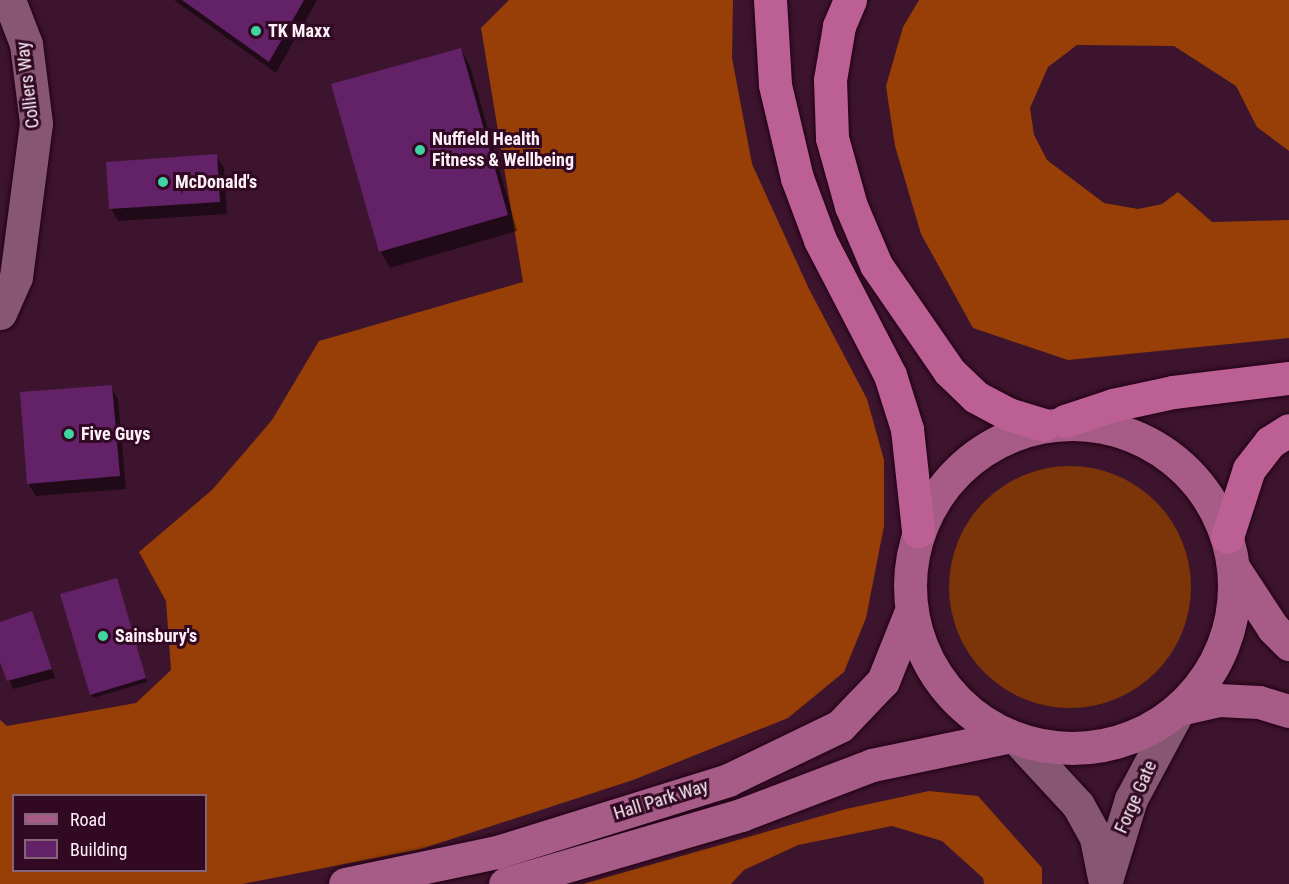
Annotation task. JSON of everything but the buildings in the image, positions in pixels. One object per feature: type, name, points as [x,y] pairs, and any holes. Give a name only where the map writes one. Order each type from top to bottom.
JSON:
[{"type":"highway","points":[[770,0],[775,84],[796,178],[820,240],[890,375],[907,429],[918,531]]},
{"type":"highway","points":[[850,0],[839,26],[830,80],[832,138],[851,206],[876,265],[943,363],[976,397],[1008,414],[1054,423],[1113,405],[1173,392],[1289,378]]},
{"type":"highway","points":[[1230,552],[1249,470],[1270,442],[1289,430]]},
{"type":"main road","points":[[1289,644],[1273,628],[1230,552],[1210,502],[1190,476],[1158,447],[1101,423],[1054,423],[1010,434],[981,451],[942,492],[918,531],[910,576],[909,616],[935,678],[964,708],[1012,738],[1069,746],[1106,743],[1140,733],[1180,711],[1218,700],[1259,702],[1289,711]]},
{"type":"main road","points":[[1180,711],[1217,661],[1232,616],[1230,552]]},
{"type":"main road","name":"Hall Park Way","points":[[345,884],[497,852],[738,775],[840,726],[883,681],[909,616]]},
{"type":"main road","name":"Hall Park Way","points":[[505,884],[741,815],[872,765],[1012,738]]},
{"type":"street","name":"Colliers Way","points":[[0,313],[16,278],[36,123],[26,44],[9,0]]},
{"type":"street","name":"Colliers Way","points":[[0,246],[25,208]]},
{"type":"street","name":"Forge Gate","points":[[1105,883],[1131,800],[1180,711]]},
{"type":"street","name":"Forge Gate","points":[[1012,738],[1078,805],[1096,838],[1105,883]]},
{"type":"shaded area","points":[[509,0],[733,0],[732,58],[752,164],[809,289],[867,399],[884,460],[884,526],[866,618],[844,672],[788,718],[633,780],[421,849],[242,884],[0,884],[0,720],[7,726],[136,703],[171,670],[166,601],[139,552],[212,490],[272,420],[319,341],[523,282],[481,28]]},
{"type":"shaded area","points":[[919,0],[1289,0],[1289,151],[1257,127],[1236,86],[1174,46],[1077,45],[1048,67],[1030,108],[1034,135],[1047,160],[1104,203],[1138,209],[1162,204],[1178,192],[1212,222],[1289,220],[1289,338],[1068,360],[973,328],[921,234],[895,146],[886,86],[903,27]]},
{"type":"shaded area","points":[[1070,466],[1105,471],[1116,475],[1147,494],[1163,510],[1186,552],[1191,587],[1186,622],[1182,633],[1163,664],[1147,680],[1105,703],[1070,708],[1035,703],[1024,699],[993,680],[977,664],[954,622],[949,587],[954,552],[958,541],[977,510],[993,494],[1035,471]]},
{"type":"shaded area","points":[[929,791],[978,796],[1042,868],[1042,884],[984,884],[983,878],[942,841],[892,826],[798,845],[744,870],[731,884],[583,884],[846,809]]},
{"type":"place","name":"TK Maxx","points":[[256,31]]},
{"type":"place","name":"Nuffield Health Fitness & Wellbeing","points":[[420,150]]},
{"type":"place","name":"McDonald's","points":[[163,182]]},
{"type":"place","name":"Five Guys","points":[[69,434]]},
{"type":"place","name":"Sainsbury's","points":[[103,636]]}]
